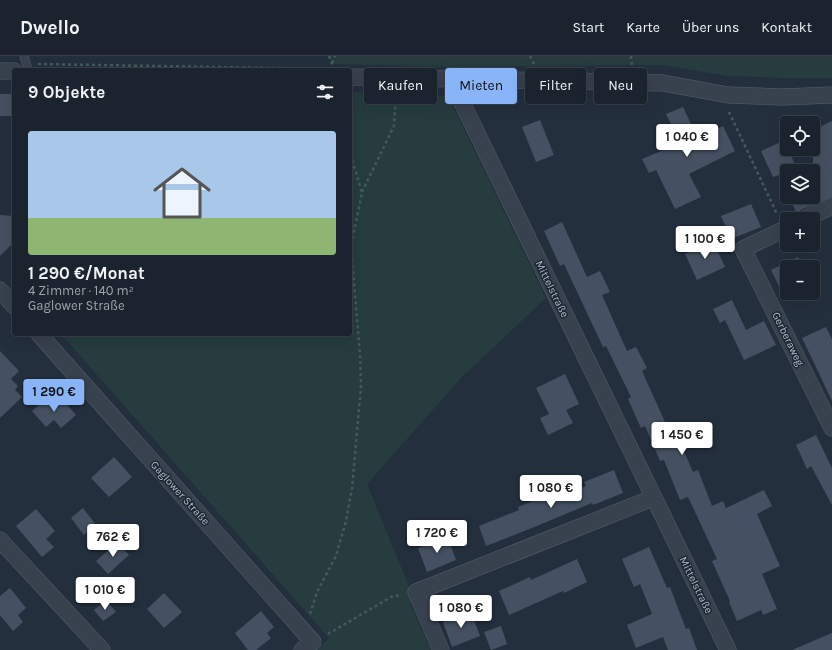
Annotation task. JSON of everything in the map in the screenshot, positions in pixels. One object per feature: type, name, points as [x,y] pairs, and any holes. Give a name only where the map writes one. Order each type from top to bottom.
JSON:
[{"type":"street","points":[[0,71],[12,71]]},
{"type":"street","points":[[352,77],[445,80]]},
{"type":"street","points":[[517,81],[663,83],[728,96],[782,97],[832,95]]},
{"type":"street","name":"Mittelstraße","points":[[463,104],[728,650]]},
{"type":"street","points":[[820,212],[832,206]]},
{"type":"street","name":"Gerberaweg","points":[[780,232],[743,249],[832,428]]},
{"type":"street","points":[[0,290],[12,304]]},
{"type":"street","name":"Gaglower Straße","points":[[41,336],[307,642]]},
{"type":"street","points":[[441,650],[416,592],[653,498]]},
{"type":"street","points":[[2,546],[102,650]]},
{"type":"lane","points":[[24,56],[27,68]]},
{"type":"path","points":[[330,56],[334,68]]},
{"type":"path","points":[[332,64],[335,56]]},
{"type":"path","points":[[352,237],[362,193],[394,126],[395,104]]},
{"type":"path","points":[[728,110],[780,217]]},
{"type":"path","points":[[352,159],[362,193]]},
{"type":"path","points":[[307,642],[317,592],[336,556],[346,521],[352,488],[361,386],[360,354],[352,268]]},
{"type":"path","points":[[307,642],[391,597],[416,592]]},
{"type":"green space","points":[[329,56],[832,56],[832,78],[727,76],[663,65],[448,67],[332,64]]},
{"type":"green space","points":[[352,92],[364,92],[364,104],[437,104],[437,95],[445,96],[445,104],[452,104],[546,298],[461,378],[367,484],[409,586],[411,605],[431,650],[316,650],[329,638],[63,336],[352,336]]},
{"type":"building","points":[[0,94],[12,94],[12,116],[0,116]]},
{"type":"building","points":[[683,107],[698,139],[723,126],[735,151],[689,174],[701,197],[675,209],[656,170],[649,173],[642,159],[680,143],[666,114]]},
{"type":"building","points":[[540,120],[554,155],[536,162],[522,127]]},
{"type":"building","points":[[832,121],[832,197],[820,202],[820,164],[813,164],[813,156],[820,156],[820,127]]},
{"type":"building","points":[[780,142],[780,156],[791,156],[795,164],[780,164],[780,177],[779,175],[773,177],[761,151]]},
{"type":"building","points":[[751,204],[761,227],[731,239],[721,216]]},
{"type":"building","points":[[792,204],[813,205],[799,212],[796,212]]},
{"type":"building","points":[[0,215],[12,216],[12,244],[0,256]]},
{"type":"building","points":[[562,222],[587,277],[600,271],[610,292],[602,295],[627,351],[636,347],[647,368],[642,371],[670,433],[675,431],[693,472],[698,470],[712,506],[723,501],[726,508],[764,490],[772,506],[757,514],[780,566],[762,574],[777,609],[763,615],[761,610],[737,621],[729,602],[730,601],[712,561],[717,559],[688,497],[680,500],[664,460],[660,461],[645,426],[641,428],[628,399],[631,397],[606,346],[603,347],[564,264],[560,266],[544,231]]},
{"type":"building","points":[[713,241],[725,267],[697,280],[685,254]]},
{"type":"building","points":[[798,257],[800,260],[792,260]]},
{"type":"building","points":[[780,266],[780,288],[771,270]]},
{"type":"building","points":[[732,300],[746,330],[764,321],[776,345],[744,360],[725,320],[720,323],[713,309]]},
{"type":"building","points":[[826,327],[832,339],[832,401],[802,338]]},
{"type":"building","points":[[0,351],[19,371],[11,379],[18,386],[15,390],[22,397],[0,418]]},
{"type":"building","points":[[565,374],[579,404],[566,410],[573,423],[548,435],[540,418],[549,414],[536,388]]},
{"type":"building","points":[[46,399],[54,408],[63,400],[76,415],[61,428],[54,420],[46,427],[32,411]]},
{"type":"building","points":[[816,435],[832,468],[832,505],[811,466],[807,469],[796,445]]},
{"type":"building","points":[[114,457],[132,477],[109,497],[91,478]]},
{"type":"building","points":[[614,470],[623,493],[593,505],[592,503],[486,546],[479,526],[519,510],[518,507],[543,497],[546,503],[586,486],[584,482]]},
{"type":"building","points":[[83,508],[96,525],[84,535],[71,518]]},
{"type":"building","points":[[36,509],[55,531],[46,539],[54,547],[42,557],[16,526]]},
{"type":"building","points":[[447,536],[456,560],[427,572],[418,548]]},
{"type":"building","points":[[118,542],[129,555],[108,574],[96,561]]},
{"type":"building","points":[[649,547],[667,588],[670,587],[686,629],[689,628],[697,650],[668,650],[663,637],[636,648],[627,625],[652,614],[640,584],[634,587],[622,559]]},
{"type":"building","points":[[577,559],[587,582],[509,615],[499,591],[530,577],[531,580]]},
{"type":"building","points":[[10,588],[26,608],[18,615],[23,622],[13,631],[0,615],[0,596]]},
{"type":"building","points":[[164,593],[182,612],[164,628],[147,609]]},
{"type":"building","points":[[106,600],[116,612],[103,621],[94,610]]},
{"type":"building","points":[[261,611],[274,627],[267,633],[271,638],[256,650],[248,650],[235,633]]},
{"type":"building","points":[[471,612],[480,636],[452,647],[443,622]]},
{"type":"building","points":[[501,626],[507,644],[491,650],[484,632]]},
{"type":"building","points":[[832,633],[832,650],[792,650]]}]
